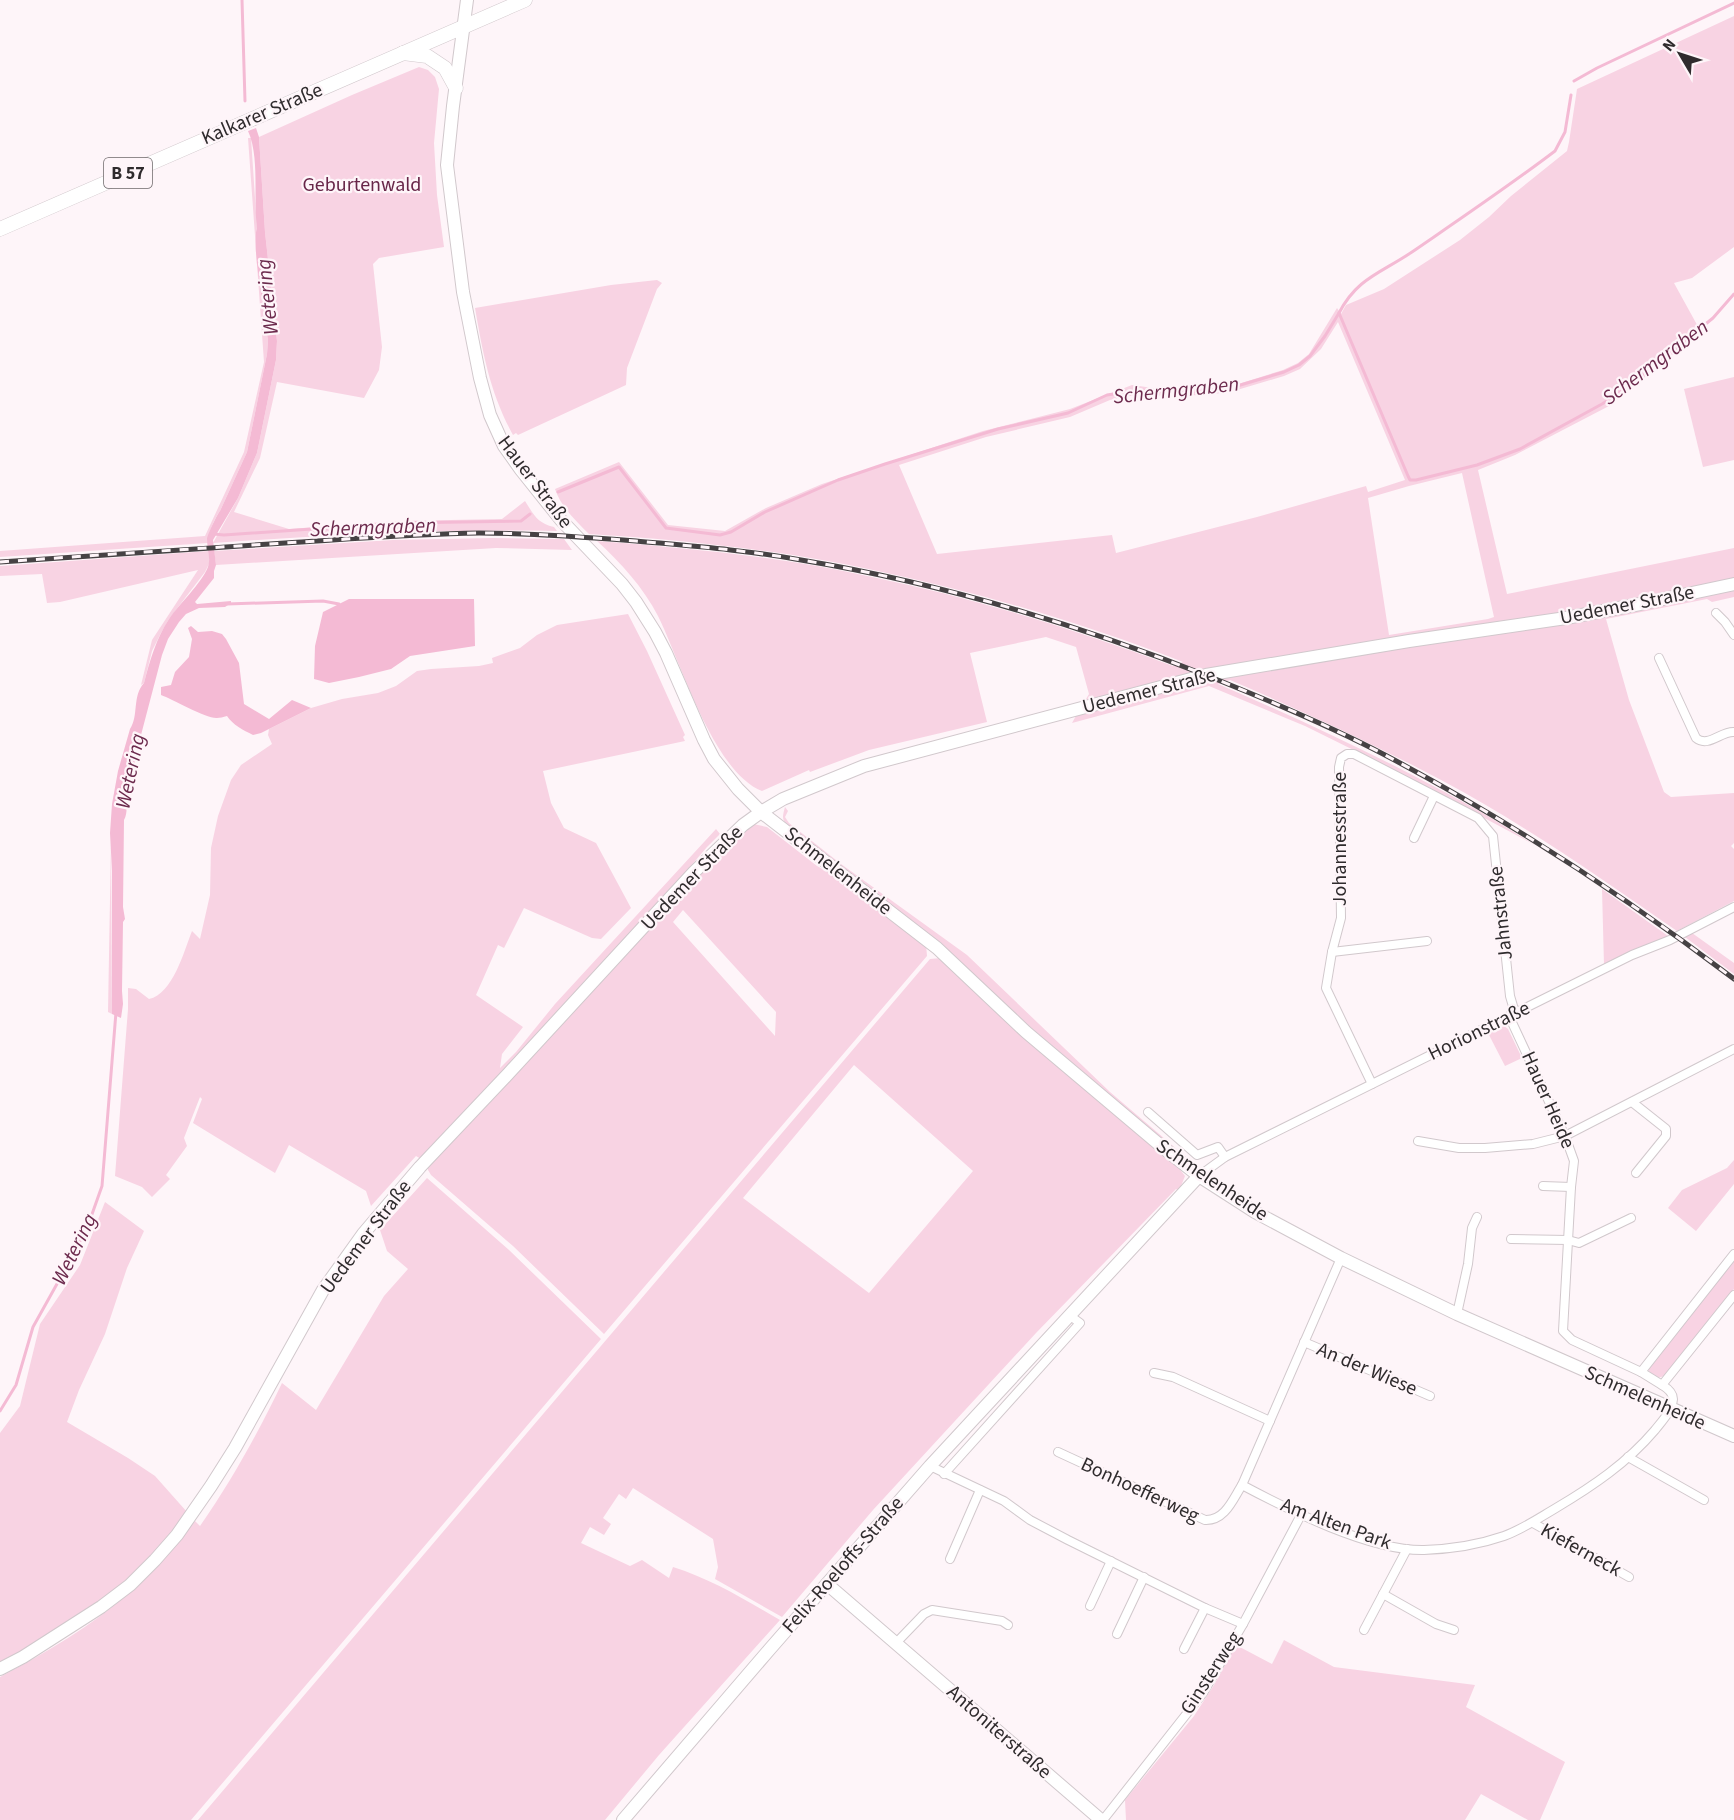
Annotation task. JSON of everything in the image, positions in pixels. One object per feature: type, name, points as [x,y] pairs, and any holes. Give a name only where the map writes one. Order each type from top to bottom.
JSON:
[{"type":"main road","name":"Kalkarer Straße","points":[[0,229],[525,0]]},
{"type":"main road","points":[[403,53],[427,56],[445,68],[456,88]]},
{"type":"street","name":"Hauer Straße","points":[[467,0],[447,165],[463,292],[480,378],[490,415],[504,446],[521,470],[561,520],[622,584],[636,602],[666,653],[714,759],[738,789],[761,812]]},
{"type":"street","name":"Uedemer Straße","points":[[0,1669],[23,1657],[101,1607],[130,1585],[155,1560],[177,1535],[211,1486],[235,1448],[323,1290],[363,1234],[420,1167],[694,872],[735,832],[761,812],[783,799],[864,766],[1206,675],[1408,641],[1566,618],[1734,584]]},
{"type":"street","points":[[1716,613],[1734,635]]},
{"type":"street","points":[[1659,657],[1696,738],[1700,742],[1706,742],[1729,731],[1734,732]]},
{"type":"street","name":"Johannesstraße","points":[[1372,1084],[1326,988],[1341,918],[1339,767],[1341,758],[1347,754],[1354,754],[1478,818]]},
{"type":"street","points":[[1414,838],[1434,796]]},
{"type":"street","name":"Schmelenheide","points":[[761,812],[938,948],[1035,1040],[1161,1146],[1199,1176],[1255,1212],[1457,1314],[1734,1436]]},
{"type":"street","name":"Jahnstraße","points":[[1478,818],[1493,836],[1512,1015]]},
{"type":"street","name":"Horionstraße","points":[[1199,1176],[1225,1157],[1734,907]]},
{"type":"street","points":[[1332,952],[1427,941]]},
{"type":"street","name":"Hauer Heide","points":[[1512,1015],[1574,1161],[1563,1330],[1572,1340],[1662,1384]]},
{"type":"street","points":[[1418,1141],[1459,1148],[1485,1148],[1533,1144],[1565,1136],[1579,1131],[1734,1048]]},
{"type":"street","points":[[1632,1102],[1666,1129],[1666,1136],[1636,1173]]},
{"type":"street","points":[[1148,1112],[1197,1155],[1218,1147],[1225,1157]]},
{"type":"street","name":"Felix-Roeloffs-Straße","points":[[624,1820],[930,1466],[1199,1176]]},
{"type":"street","points":[[1543,1186],[1571,1187]]},
{"type":"street","points":[[1457,1314],[1468,1264],[1472,1228],[1477,1217]]},
{"type":"street","points":[[1511,1239],[1568,1240],[1579,1243],[1631,1218]]},
{"type":"street","points":[[1641,1372],[1734,1254]]},
{"type":"street","points":[[1242,1485],[1341,1257]]},
{"type":"street","points":[[1670,1408],[1673,1399],[1671,1392],[1662,1384],[1734,1295]]},
{"type":"street","points":[[944,1474],[1080,1323],[1069,1315]]},
{"type":"street","name":"An der Wiese","points":[[1304,1342],[1430,1396]]},
{"type":"street","points":[[1154,1372],[1173,1377],[1270,1421]]},
{"type":"street","name":"Am Alten Park","points":[[1242,1485],[1301,1515],[1365,1539],[1407,1549],[1471,1546],[1506,1535],[1533,1523],[1589,1488],[1644,1442],[1664,1419],[1670,1408]]},
{"type":"street","name":"Bonhoefferweg","points":[[1058,1452],[1205,1521],[1212,1521],[1221,1516],[1242,1485]]},
{"type":"street","points":[[1628,1457],[1704,1500]]},
{"type":"street","points":[[930,1466],[1004,1501],[1040,1525],[1111,1561],[1205,1608],[1243,1624]]},
{"type":"street","points":[[950,1559],[980,1490]]},
{"type":"street","name":"Ginsterweg","points":[[1102,1820],[1203,1693],[1301,1515]]},
{"type":"street","name":"Kieferneck","points":[[1533,1523],[1629,1576]]},
{"type":"street","points":[[1364,1630],[1407,1549]]},
{"type":"street","points":[[1090,1606],[1111,1561]]},
{"type":"street","points":[[1117,1634],[1144,1577]]},
{"type":"street","name":"Antoniterstraße","points":[[827,1584],[1102,1820]]},
{"type":"street","points":[[1383,1594],[1436,1624],[1454,1630]]},
{"type":"street","points":[[1184,1649],[1205,1608]]},
{"type":"street","points":[[896,1643],[924,1614],[932,1610],[1002,1621],[1008,1625]]},
{"type":"green space","points":[[1734,16],[1734,247],[1692,278],[1674,283],[1701,332],[1609,406],[1515,455],[1478,470],[1507,594],[1734,548],[1734,579],[1610,605],[1406,637],[1083,704],[1089,694],[1076,647],[1046,637],[970,653],[987,722],[869,750],[810,772],[809,770],[762,791],[744,780],[728,762],[700,714],[652,605],[631,576],[597,541],[735,554],[838,570],[910,585],[986,605],[1099,639],[1173,666],[1183,662],[1107,634],[1030,610],[952,588],[873,570],[732,547],[589,534],[565,508],[555,489],[619,462],[668,525],[725,531],[766,508],[822,484],[983,431],[1070,409],[1132,385],[1160,389],[1214,388],[1235,385],[1283,370],[1298,363],[1309,354],[1337,308],[1341,314],[1346,305],[1384,289],[1460,240],[1567,151],[1577,89]],"holes":[[[1338,322],[1405,480],[1368,492],[1366,486],[1116,553],[1112,535],[937,554],[899,465],[986,437],[1070,417],[1110,400],[1129,396],[1209,395],[1237,390],[1284,376],[1300,369],[1321,349]],[[1462,473],[1494,617],[1389,635],[1368,498]]]},
{"type":"green space","name":"Geburtenwald","points":[[419,67],[428,70],[435,77],[439,89],[434,143],[437,195],[444,247],[379,258],[373,264],[382,347],[379,370],[364,398],[277,382],[260,458],[234,512],[289,529],[398,521],[502,519],[525,501],[536,518],[554,527],[557,531],[385,533],[213,543],[238,498],[257,453],[276,360],[277,341],[265,232],[259,137]]},
{"type":"green space","points":[[248,138],[251,138],[257,228],[256,246]]},
{"type":"green space","points":[[257,265],[268,340],[267,354],[247,452],[212,526],[208,543],[0,557],[0,551],[205,536],[244,452],[264,362]]},
{"type":"green space","points":[[657,280],[662,283],[657,289],[627,368],[626,385],[518,435],[516,433],[513,435],[493,388],[484,357],[475,308],[611,285]]},
{"type":"green space","points":[[1734,377],[1734,460],[1703,467],[1684,389]]},
{"type":"green space","points":[[564,539],[572,550],[496,548],[216,565],[214,551],[393,540]]},
{"type":"green space","points":[[209,551],[209,564],[205,572],[161,633],[152,651],[144,683],[141,685],[152,640],[198,570],[47,603],[42,574],[0,576],[0,566]]},
{"type":"green space","points":[[1734,591],[1734,597],[1712,602],[1707,599],[1606,619],[1629,700],[1664,792],[1671,797],[1734,793],[1734,843],[1731,846],[1734,849],[1734,901],[1677,931],[1562,853],[1473,798],[1364,741],[1230,680],[1218,684],[1404,771],[1474,808],[1535,845],[1398,772],[1305,726],[1209,686],[1072,723],[1077,714],[1209,679]]},
{"type":"green space","points":[[628,614],[685,735],[683,737],[685,741],[543,771],[551,803],[564,828],[596,843],[631,908],[601,939],[592,938],[524,908],[504,948],[498,945],[476,995],[523,1027],[502,1054],[500,1068],[555,1004],[716,829],[720,834],[631,936],[421,1159],[416,1156],[371,1206],[366,1191],[289,1145],[275,1173],[193,1123],[202,1099],[200,1097],[184,1138],[187,1146],[166,1175],[170,1179],[152,1197],[142,1187],[115,1176],[128,988],[136,989],[149,999],[157,995],[171,981],[192,931],[200,939],[210,895],[211,848],[218,816],[231,780],[241,765],[272,744],[268,735],[269,729],[311,708],[342,699],[378,693],[396,686],[417,671],[493,663],[492,658],[520,648],[537,635],[557,625]]},
{"type":"green space","points":[[785,807],[788,811],[785,817],[789,823],[841,864],[967,955],[1110,1092],[1193,1163],[1189,1164],[787,825],[783,819]]},
{"type":"green space","points":[[753,824],[767,827],[817,866],[846,882],[926,944],[927,956],[604,1334],[513,1246],[431,1175],[428,1165],[728,844]],"holes":[[[683,910],[776,1012],[775,1036],[673,922]]]},
{"type":"green space","points":[[111,842],[112,1014],[108,1012]]},
{"type":"green space","points":[[1602,889],[1668,936],[1604,965]]},
{"type":"green space","points":[[1692,933],[1734,963],[1734,974],[1685,937]]},
{"type":"green space","points":[[941,958],[1178,1167],[1185,1176],[1179,1191],[1176,1189],[1036,1333],[873,1510],[782,1617],[715,1579],[718,1567],[713,1539],[633,1488],[626,1499],[619,1494],[603,1518],[611,1524],[604,1535],[590,1527],[581,1543],[630,1566],[642,1560],[669,1578],[673,1567],[701,1577],[780,1620],[659,1755],[605,1820],[198,1820],[930,959]],"holes":[[[854,1065],[973,1171],[869,1293],[743,1198]]]},
{"type":"green space","points":[[1504,1026],[1508,1029],[1522,1058],[1505,1066],[1488,1033]]},
{"type":"green space","points":[[1734,1160],[1734,1184],[1696,1231],[1668,1208],[1682,1190],[1727,1168]]},
{"type":"green space","points":[[427,1178],[509,1250],[601,1339],[191,1820],[0,1820],[0,1677],[51,1649],[100,1616],[147,1575],[195,1521],[200,1526],[244,1456],[282,1383],[316,1410],[384,1296],[408,1269],[387,1251],[380,1230]]},
{"type":"green space","points":[[105,1202],[144,1231],[127,1268],[105,1334],[67,1422],[155,1476],[187,1512],[155,1551],[119,1586],[76,1618],[0,1665],[0,1433],[20,1406],[40,1324],[80,1265]]},
{"type":"green space","points":[[1734,1260],[1734,1289],[1664,1376],[1658,1378],[1650,1374],[1648,1367]]},
{"type":"green space","points":[[1284,1640],[1334,1667],[1475,1685],[1466,1707],[1565,1762],[1540,1820],[1528,1820],[1481,1794],[1465,1820],[1126,1820],[1125,1800],[1194,1716],[1236,1645],[1272,1664]]},
{"type":"water","points":[[256,128],[259,137],[265,232],[277,341],[276,360],[257,453],[238,498],[213,540],[216,565],[214,578],[195,602],[197,604],[231,601],[231,603],[225,607],[199,608],[186,614],[168,639],[128,784],[124,820],[123,907],[125,919],[123,922],[121,1018],[112,1014],[110,833],[118,771],[133,724],[138,694],[144,683],[157,642],[169,619],[208,567],[207,537],[247,452],[267,354],[268,340],[256,249],[254,153],[248,131]]},
{"type":"water","points":[[349,599],[474,599],[475,646],[410,656],[391,669],[359,677],[329,683],[314,679],[315,646],[323,612]]},
{"type":"water","points":[[191,626],[198,632],[212,631],[222,634],[226,639],[239,663],[244,704],[269,719],[292,700],[311,708],[253,735],[235,725],[227,716],[212,717],[161,695],[161,687],[171,685],[175,672],[189,657],[192,639],[188,628]]},
{"type":"waterway","name":"Wetering","points":[[242,0],[245,101]]},
{"type":"waterway","points":[[1574,81],[1734,3]]},
{"type":"waterway","points":[[1339,313],[1346,301],[1371,277],[1412,252],[1555,151],[1565,132],[1571,95]]},
{"type":"waterway","name":"Schermgraben","points":[[558,492],[619,467],[666,528],[720,535],[731,532],[765,512],[838,480],[998,429],[1068,413],[1107,395],[1140,390],[1177,393],[1227,389],[1284,372],[1299,365],[1310,356],[1339,313],[1408,476],[1410,480],[1416,480],[1477,465],[1520,449],[1602,404],[1624,390],[1713,318],[1734,294]]},
{"type":"waterway","name":"Schermgraben","points":[[214,534],[399,523],[521,521],[530,514]]},
{"type":"waterway","points":[[227,604],[323,601],[339,604]]},
{"type":"waterway","name":"Wetering","points":[[0,1411],[16,1385],[33,1327],[77,1248],[102,1186],[116,1012]]},
{"type":"railway","points":[[0,562],[382,537],[499,533],[558,535],[739,551],[853,569],[956,593],[1008,607],[1158,657],[1342,733],[1431,780],[1520,832],[1607,888],[1734,979]]}]
